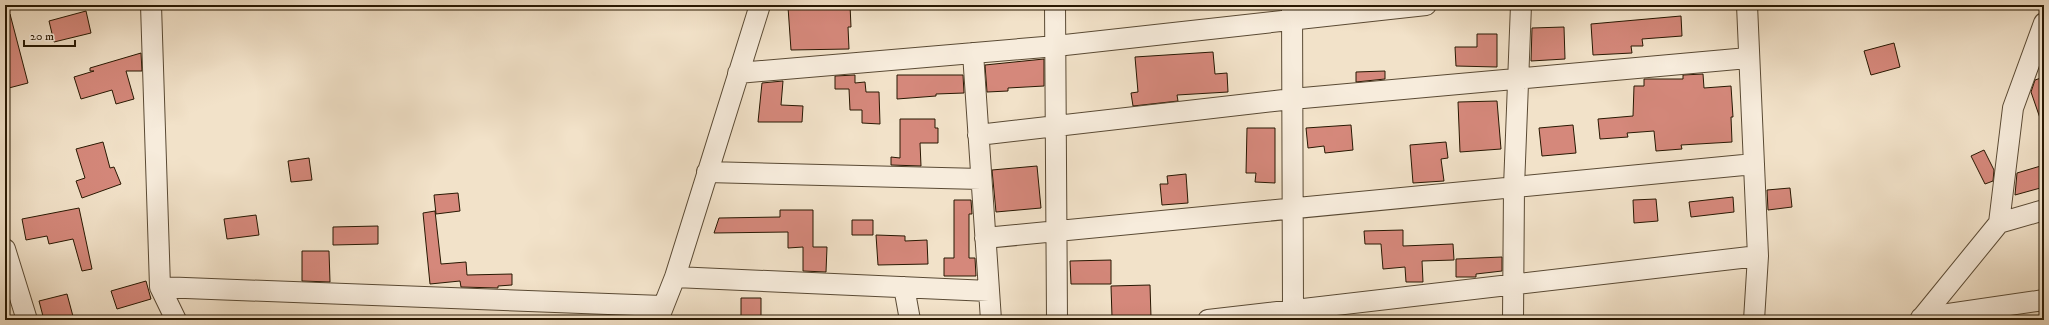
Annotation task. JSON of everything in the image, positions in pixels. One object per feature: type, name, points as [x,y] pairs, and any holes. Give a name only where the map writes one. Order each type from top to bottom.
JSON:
[{"type":"street","points":[[151,5],[160,287],[176,320]]},
{"type":"street","points":[[160,287],[660,313],[675,277],[760,5]]},
{"type":"street","points":[[1055,5],[1057,320]]},
{"type":"street","points":[[738,73],[1056,46],[1292,13],[1426,5]]},
{"type":"street","points":[[1513,320],[1512,284],[1514,187],[1521,5]]},
{"type":"street","points":[[1747,5],[1748,58],[1758,256],[1754,320]]},
{"type":"street","points":[[1292,13],[1293,310]]},
{"type":"street","points":[[1920,319],[1999,223],[2013,108],[2044,23]]},
{"type":"street","points":[[973,53],[991,320]]},
{"type":"street","points":[[978,135],[1292,99],[1518,80],[1748,58]]},
{"type":"street","points":[[985,238],[1754,164]]},
{"type":"street","points":[[707,172],[981,179]]},
{"type":"street","points":[[1999,223],[2044,210]]},
{"type":"street","points":[[5,249],[26,320]]},
{"type":"street","points":[[1208,320],[1758,256]]},
{"type":"street","points":[[675,277],[989,291]]},
{"type":"street","points":[[904,288],[910,320]]},
{"type":"street","points":[[1920,319],[2044,300]]},
{"type":"building","points":[[850,5],[851,27],[848,27],[849,49],[791,50],[788,7]]},
{"type":"building","points":[[86,11],[91,33],[54,42],[49,21]]},
{"type":"building","points":[[5,14],[10,14],[28,83],[5,89]]},
{"type":"building","points":[[1681,16],[1682,36],[1642,39],[1643,46],[1631,46],[1632,53],[1593,55],[1591,24]]},
{"type":"building","points":[[1564,27],[1565,59],[1531,61],[1532,28]]},
{"type":"building","points":[[1477,34],[1497,34],[1497,67],[1456,66],[1455,47],[1477,47]]},
{"type":"building","points":[[1894,43],[1900,67],[1871,75],[1864,51]]},
{"type":"building","points":[[1213,52],[1215,74],[1227,73],[1228,92],[1177,95],[1178,101],[1133,106],[1131,93],[1138,92],[1135,57]]},
{"type":"building","points":[[141,53],[142,71],[126,71],[134,99],[116,104],[112,90],[81,99],[74,77],[94,71],[90,71],[90,68]]},
{"type":"building","points":[[1044,59],[1044,86],[1008,88],[1008,91],[987,92],[985,65]]},
{"type":"building","points":[[1385,71],[1385,79],[1356,82],[1356,72]]},
{"type":"building","points":[[1703,74],[1704,88],[1731,86],[1733,117],[1731,117],[1732,142],[1681,145],[1682,149],[1656,151],[1654,131],[1627,133],[1628,137],[1600,139],[1598,119],[1633,116],[1634,86],[1644,86],[1644,79],[1683,79],[1683,75]]},
{"type":"building","points":[[855,75],[855,83],[865,82],[866,92],[879,92],[880,124],[862,123],[862,110],[850,110],[849,89],[835,89],[835,76]]},
{"type":"building","points":[[897,75],[963,75],[964,93],[936,94],[936,96],[897,99]]},
{"type":"building","points":[[2044,77],[2044,121],[2041,121],[2031,92],[2035,80]]},
{"type":"building","points":[[783,81],[781,105],[803,106],[802,122],[758,122],[762,83]]},
{"type":"building","points":[[1497,101],[1501,149],[1460,152],[1458,102]]},
{"type":"building","points":[[900,119],[935,119],[935,128],[938,128],[938,143],[920,143],[921,166],[891,165],[891,157],[900,158]]},
{"type":"building","points":[[1351,125],[1353,150],[1325,153],[1324,146],[1308,148],[1306,128]]},
{"type":"building","points":[[1573,125],[1576,153],[1542,156],[1539,128]]},
{"type":"building","points":[[1247,128],[1275,128],[1275,183],[1255,182],[1256,173],[1246,173]]},
{"type":"building","points":[[103,142],[110,168],[114,167],[121,184],[82,198],[76,181],[85,178],[76,149]]},
{"type":"building","points":[[1446,142],[1448,158],[1441,159],[1444,181],[1413,183],[1410,145]]},
{"type":"building","points":[[1984,150],[1994,170],[1993,181],[1985,184],[1971,156]]},
{"type":"building","points":[[309,158],[312,180],[291,182],[288,161]]},
{"type":"building","points":[[2044,165],[2044,187],[2015,195],[2017,173]]},
{"type":"building","points":[[1037,166],[1041,208],[996,212],[992,170]]},
{"type":"building","points":[[1186,174],[1188,203],[1162,205],[1160,184],[1168,184],[1167,176]]},
{"type":"building","points":[[1790,188],[1792,207],[1768,210],[1767,190]]},
{"type":"building","points":[[458,193],[460,211],[436,214],[434,195]]},
{"type":"building","points":[[1733,197],[1734,212],[1691,217],[1689,202]]},
{"type":"building","points":[[1656,199],[1658,221],[1634,223],[1633,200]]},
{"type":"building","points":[[954,200],[971,200],[972,214],[969,214],[969,258],[975,258],[976,276],[944,276],[944,258],[954,258]]},
{"type":"building","points":[[79,208],[92,269],[82,271],[73,239],[49,244],[47,236],[26,240],[22,219]]},
{"type":"building","points":[[780,210],[813,210],[813,247],[827,247],[826,272],[803,271],[803,247],[788,248],[788,232],[714,233],[719,218],[780,217]]},
{"type":"building","points":[[435,211],[441,264],[466,262],[467,275],[512,274],[512,285],[498,286],[498,288],[461,287],[460,281],[430,284],[423,213]]},
{"type":"building","points":[[256,215],[259,235],[227,239],[224,219]]},
{"type":"building","points":[[852,220],[873,220],[873,235],[852,235]]},
{"type":"building","points":[[378,226],[378,244],[333,245],[333,227]]},
{"type":"building","points":[[1403,230],[1403,246],[1453,244],[1454,260],[1422,261],[1423,282],[1406,282],[1405,267],[1383,269],[1381,244],[1365,244],[1364,231]]},
{"type":"building","points":[[876,235],[905,236],[905,241],[927,240],[928,264],[878,265]]},
{"type":"building","points":[[302,251],[329,251],[330,282],[302,281]]},
{"type":"building","points":[[1502,257],[1502,271],[1476,274],[1476,277],[1456,277],[1456,259]]},
{"type":"building","points":[[1111,260],[1111,284],[1071,284],[1070,261]]},
{"type":"building","points":[[146,281],[151,299],[117,309],[111,291]]},
{"type":"building","points":[[1150,285],[1151,317],[1112,317],[1111,286]]},
{"type":"building","points":[[67,294],[74,320],[44,320],[39,301]]},
{"type":"building","points":[[741,298],[761,298],[761,316],[741,316]]}]
